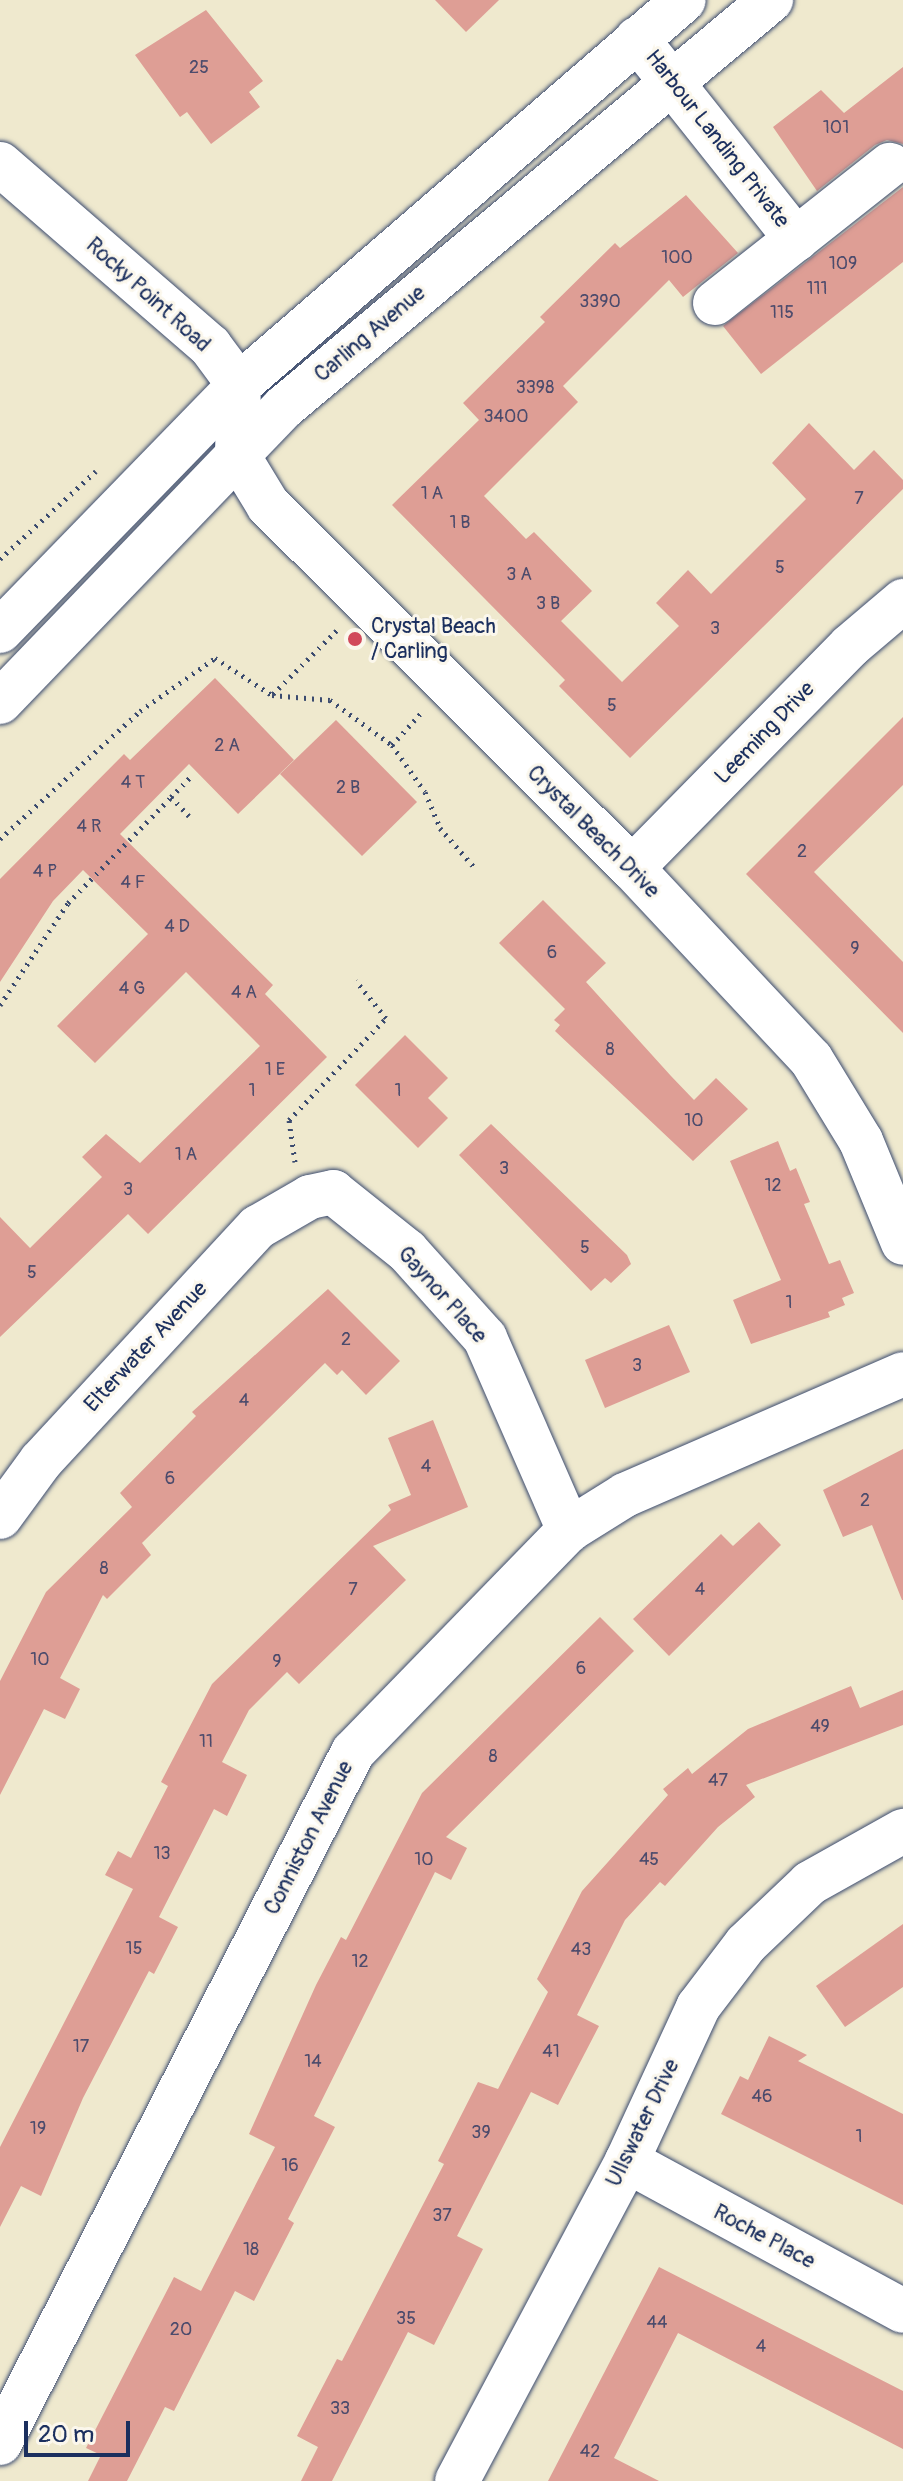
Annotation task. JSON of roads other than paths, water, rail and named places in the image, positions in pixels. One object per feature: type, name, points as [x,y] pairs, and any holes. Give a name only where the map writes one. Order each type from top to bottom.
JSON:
[{"type":"street","name":"Carling Avenue","points":[[0,631],[239,385],[684,0]]},
{"type":"street","name":"Carling Avenue","points":[[0,702],[284,407],[671,79],[771,0]]},
{"type":"street","name":"Harbour Landing Private","points":[[637,39],[796,239]]},
{"type":"street","name":"Rocky Point Road","points":[[0,164],[210,346],[239,385]]},
{"type":"street","name":"Harbour Landing Private","points":[[715,303],[890,165]]},
{"type":"street","points":[[237,454],[239,385]]},
{"type":"street","name":"Crystal Beach Drive","points":[[237,454],[268,505],[632,868],[811,1059],[857,1131],[903,1243]]},
{"type":"street","name":"Leeming Drive","points":[[632,868],[850,646],[903,601]]},
{"type":"street","name":"Gaynor Place","points":[[310,1197],[333,1192],[407,1251],[485,1338],[569,1530]]},
{"type":"street","name":"Elterwater Avenue","points":[[0,1517],[41,1461],[258,1227],[310,1197]]},
{"type":"street","name":"Conniston Avenue","points":[[0,2443],[353,1752],[569,1530],[625,1495],[903,1374]]},
{"type":"street","name":"Ullswater Drive","points":[[457,2481],[627,2161],[698,2007],[746,1944],[810,1883],[903,1831]]},
{"type":"street","name":"Roche Place","points":[[627,2161],[903,2311]]},
{"type":"place","name":"Crystal Beach / Carling","points":[[355,639]]}]
